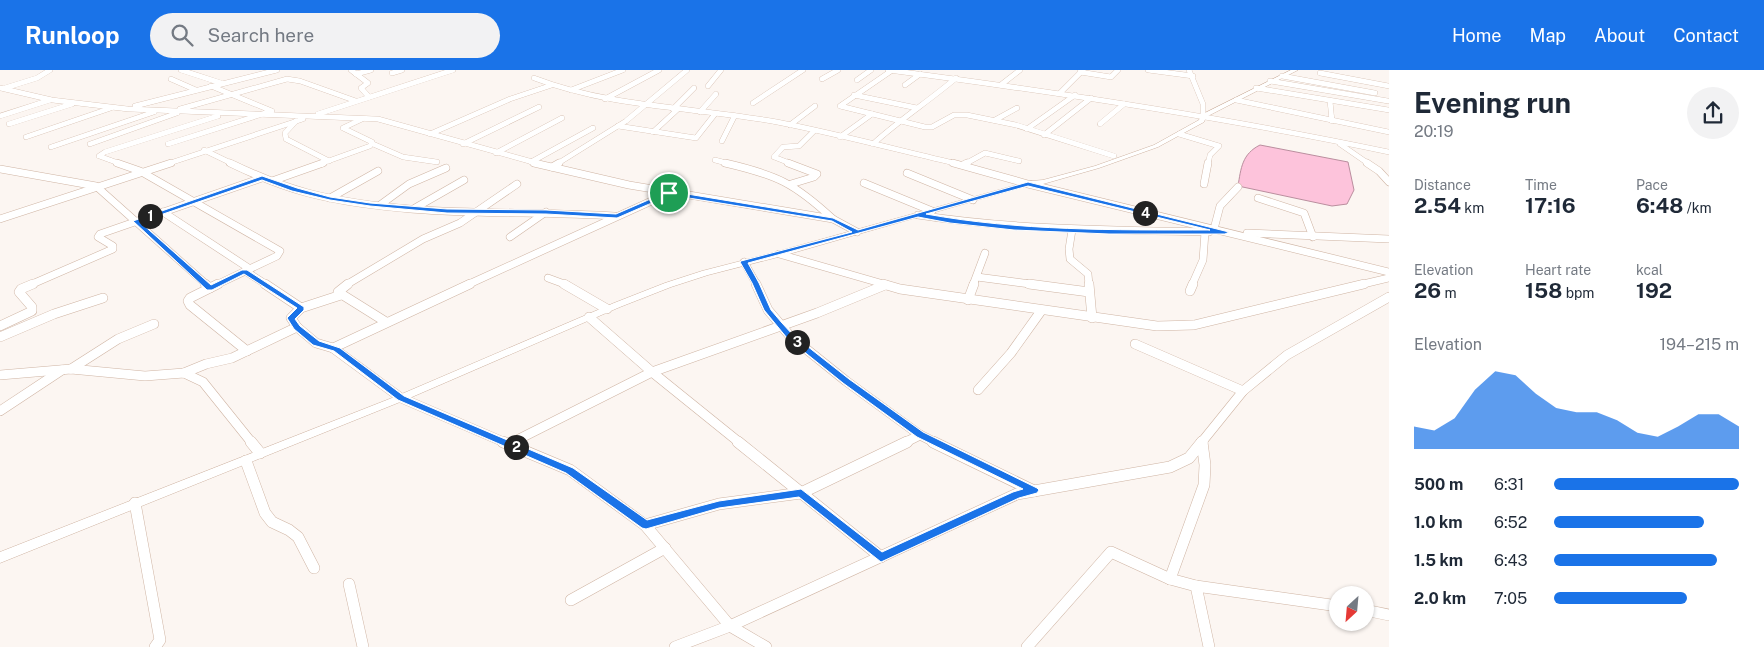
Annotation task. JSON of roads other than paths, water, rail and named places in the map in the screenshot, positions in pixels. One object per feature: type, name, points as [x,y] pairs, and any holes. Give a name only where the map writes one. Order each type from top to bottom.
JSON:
[{"type":"street","points":[[1,89],[37,78],[50,70]]},
{"type":"street","points":[[181,70],[222,83]]},
{"type":"street","points":[[247,70],[260,74]]},
{"type":"street","points":[[128,108],[277,70]]},
{"type":"street","points":[[351,70],[368,83],[361,88],[369,97]]},
{"type":"street","points":[[356,74],[371,70]]},
{"type":"street","points":[[392,73],[402,70]]},
{"type":"street","points":[[0,219],[140,171],[453,70]]},
{"type":"street","points":[[571,90],[623,70]]},
{"type":"street","points":[[606,99],[659,70]]},
{"type":"street","points":[[552,167],[618,126],[646,106],[652,97],[687,70]]},
{"type":"street","points":[[708,86],[721,70]]},
{"type":"street","points":[[753,103],[803,70]]},
{"type":"street","points":[[822,79],[838,70]]},
{"type":"street","points":[[857,80],[872,70]]},
{"type":"street","points":[[1114,156],[995,120],[957,114],[929,128],[840,106],[890,70],[1002,84],[1202,117],[1302,128],[1334,141],[1389,152]]},
{"type":"street","points":[[906,85],[930,70]]},
{"type":"street","points":[[1002,84],[1020,70]]},
{"type":"street","points":[[1060,93],[1082,71],[1111,77],[1118,70]]},
{"type":"street","points":[[1148,70],[1192,76]]},
{"type":"street","points":[[0,558],[401,398],[668,285],[744,262],[779,254],[1030,183],[1044,182],[1127,157],[1179,134],[1202,121],[1204,109],[1189,70]]},
{"type":"street","points":[[1030,183],[1037,179],[1114,156],[1167,134],[1295,70]]},
{"type":"street","points":[[1320,73],[1389,86]]},
{"type":"street","points":[[1282,76],[1375,93]]},
{"type":"street","points":[[171,78],[196,90]]},
{"type":"street","points":[[534,78],[552,85],[606,99],[790,125],[963,165],[1389,272]]},
{"type":"street","points":[[872,144],[898,121],[956,78]]},
{"type":"street","points":[[173,111],[291,79],[356,101]]},
{"type":"street","points":[[1270,81],[1388,101]]},
{"type":"street","points":[[430,134],[510,99],[552,85]]},
{"type":"street","points":[[168,144],[263,115],[272,110],[211,86]]},
{"type":"street","points":[[653,132],[694,88]]},
{"type":"street","points":[[1256,88],[1389,110]]},
{"type":"street","points":[[1,89],[52,100],[114,107],[180,112],[378,119],[462,144],[552,167],[669,193],[833,220],[857,232]]},
{"type":"street","points":[[700,112],[716,94]]},
{"type":"street","points":[[1027,129],[1075,95]]},
{"type":"street","points":[[854,96],[917,108]]},
{"type":"street","points":[[1044,135],[1091,98]]},
{"type":"street","points":[[1,115],[52,100]]},
{"type":"street","points":[[1236,100],[1304,116],[1389,132]]},
{"type":"street","points":[[1330,101],[1332,121]]},
{"type":"street","points":[[9,124],[74,103]]},
{"type":"street","points":[[1100,124],[1124,104]]},
{"type":"street","points":[[790,125],[815,106]]},
{"type":"street","points":[[26,137],[114,107]]},
{"type":"street","points":[[462,144],[539,107]]},
{"type":"street","points":[[995,120],[1017,108]]},
{"type":"street","points":[[51,147],[159,110]]},
{"type":"street","points":[[90,144],[180,112]]},
{"type":"street","points":[[226,114],[105,152],[99,156],[140,171],[280,251],[276,256],[190,298],[188,301],[190,305],[247,351]]},
{"type":"street","points":[[618,126],[698,138],[715,114]]},
{"type":"street","points":[[840,137],[872,114]]},
{"type":"street","points":[[722,141],[734,116]]},
{"type":"street","points":[[1302,128],[1304,116]]},
{"type":"street","points":[[365,118],[343,128],[403,157],[437,162]]},
{"type":"street","points":[[496,153],[562,118]]},
{"type":"street","points":[[296,121],[285,134],[286,139],[329,161]]},
{"type":"street","points":[[531,162],[593,128]]},
{"type":"street","points":[[791,184],[818,174],[774,157],[783,147],[799,146],[814,131]]},
{"type":"street","points":[[1179,134],[1219,146],[1210,155],[1204,184]]},
{"type":"street","points":[[78,138],[105,152]]},
{"type":"street","points":[[1334,141],[1379,171],[1389,182]]},
{"type":"street","points":[[272,181],[373,144]]},
{"type":"street","points":[[204,150],[262,178],[330,198],[415,208],[617,216]]},
{"type":"street","points":[[963,165],[977,155],[985,153],[1020,161]]},
{"type":"street","points":[[715,160],[756,171],[791,184],[808,196],[833,220]]},
{"type":"street","points":[[380,205],[409,184],[446,168]]},
{"type":"street","points":[[0,169],[96,186],[210,288]]},
{"type":"street","points":[[330,198],[378,171]]},
{"type":"street","points":[[907,173],[973,200]]},
{"type":"street","points":[[0,326],[32,311],[32,307],[19,292],[21,289],[113,249],[113,246],[98,235],[262,178]]},
{"type":"street","points":[[415,208],[464,180]]},
{"type":"street","points":[[864,183],[932,211]]},
{"type":"street","points":[[386,322],[338,292],[341,288],[423,240],[460,223],[517,184]]},
{"type":"street","points":[[1214,229],[1220,206],[1238,187]]},
{"type":"street","points":[[333,348],[669,193]]},
{"type":"street","points":[[1258,198],[1304,213],[1313,237]]},
{"type":"street","points":[[163,212],[301,308]]},
{"type":"street","points":[[510,237],[546,212]]},
{"type":"street","points":[[918,215],[950,221],[1014,228],[1225,232],[1389,239]]},
{"type":"street","points":[[1072,230],[1069,249],[1070,259],[1088,274],[1092,318]]},
{"type":"street","points":[[1190,291],[1202,260],[1205,232]]},
{"type":"street","points":[[968,300],[985,253]]},
{"type":"street","points":[[779,254],[918,293],[1157,326],[1194,325],[1389,278]]},
{"type":"street","points":[[744,262],[768,310],[779,325],[846,381],[920,435],[1034,490]]},
{"type":"street","points":[[977,277],[1089,292]]},
{"type":"street","points":[[548,278],[572,287],[607,310]]},
{"type":"street","points":[[510,444],[652,372],[817,313],[885,285]]},
{"type":"street","points":[[341,295],[301,308],[291,318],[296,327],[316,343],[333,348],[401,398],[570,470],[646,525],[730,626],[766,647]]},
{"type":"street","points":[[675,647],[730,626],[1017,494],[1170,467],[1189,458],[1243,391],[1287,355],[1389,297]]},
{"type":"street","points":[[0,338],[54,314],[103,298]]},
{"type":"street","points":[[978,390],[1010,353],[1041,311]]},
{"type":"street","points":[[589,317],[652,372],[881,557]]},
{"type":"street","points":[[0,412],[118,339],[154,324]]},
{"type":"street","points":[[0,375],[67,369],[145,376],[184,373],[247,351],[296,327]]},
{"type":"street","points":[[1136,344],[1243,391]]},
{"type":"street","points":[[184,373],[203,382],[260,453]]},
{"type":"street","points":[[646,525],[719,504],[801,493],[920,435]]},
{"type":"street","points":[[1170,579],[1204,485],[1202,442]]},
{"type":"street","points":[[246,461],[265,513],[272,522],[289,530],[298,537],[314,568]]},
{"type":"street","points":[[135,503],[160,640],[155,647]]},
{"type":"street","points":[[571,600],[665,548]]},
{"type":"street","points":[[1027,647],[1112,552],[1170,579],[1196,586],[1329,605]]},
{"type":"street","points":[[349,584],[363,647]]},
{"type":"street","points":[[1196,586],[1209,647]]},
{"type":"street","points":[[1374,612],[1389,614]]}]
